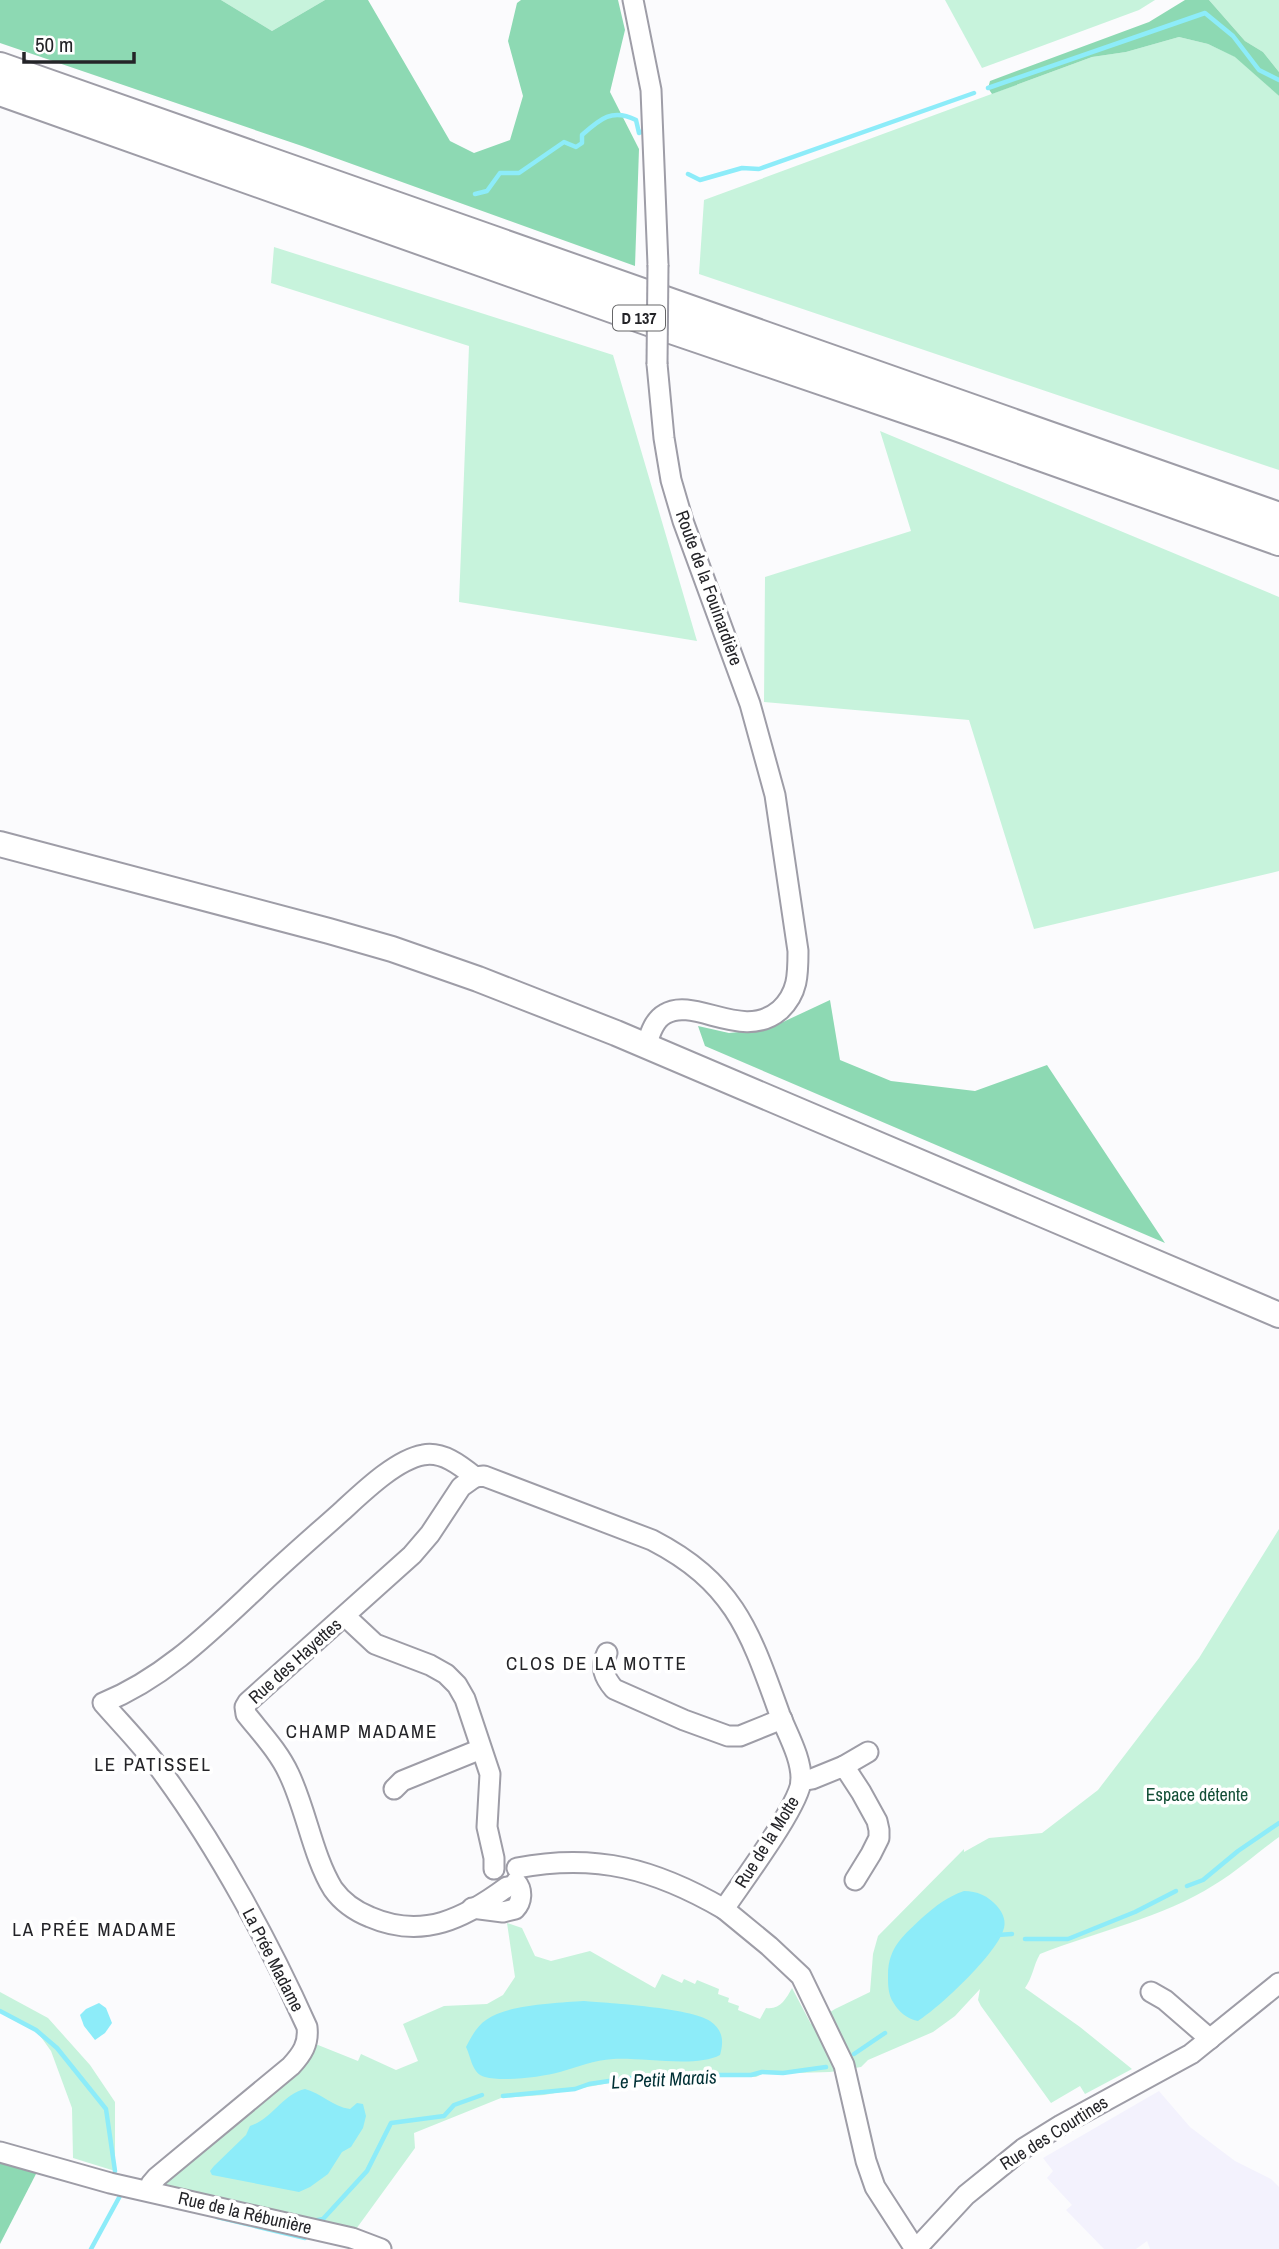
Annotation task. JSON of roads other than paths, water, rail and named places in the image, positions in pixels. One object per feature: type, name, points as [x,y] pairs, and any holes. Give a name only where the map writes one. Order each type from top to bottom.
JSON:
[{"type":"highway","name":"D 137","points":[[0,67],[1279,517]]},
{"type":"highway","name":"D 137","points":[[0,91],[1279,541]]},
{"type":"main road","points":[[0,844],[393,949],[555,1007],[1279,1315]]},
{"type":"street","name":"Route de la Fouinardière","points":[[633,0],[651,90],[658,265],[657,364],[671,480],[750,704],[775,795],[798,951],[798,976],[794,993],[774,1015],[745,1022],[688,1010],[674,1010],[657,1021],[646,1046]]},
{"type":"street","name":"Rue de la Motte","points":[[103,1703],[142,1684],[184,1656],[364,1492],[393,1469],[419,1455],[431,1453],[454,1462],[475,1477],[484,1476],[652,1540],[700,1570],[732,1604],[757,1650],[800,1767],[801,1781],[794,1802],[724,1909]]},
{"type":"street","name":"Rue des Hayettes","points":[[472,1908],[443,1923],[413,1928],[382,1922],[352,1909],[342,1900],[326,1874],[289,1774],[246,1714],[245,1707],[412,1555],[430,1534],[461,1487],[475,1477]]},
{"type":"street","points":[[345,1616],[374,1644],[430,1665],[446,1674],[466,1699],[491,1785],[487,1827],[508,1875],[520,1887],[515,1909],[503,1912],[472,1908],[483,1893],[508,1875],[559,1864],[596,1862],[635,1868],[693,1892],[724,1909],[801,1976],[844,2066],[866,2161],[875,2187],[915,2249]]},
{"type":"street","points":[[607,1653],[603,1670],[614,1689],[718,1734],[740,1736],[782,1719]]},
{"type":"street","name":"La Prée Madame","points":[[103,1703],[157,1765],[204,1836],[279,1969],[302,2016],[308,2035],[301,2055],[290,2066],[151,2183],[149,2191]]},
{"type":"street","points":[[394,1789],[402,1781],[481,1749]]},
{"type":"street","points":[[801,1781],[844,1766],[868,1752]]},
{"type":"street","points":[[844,1766],[862,1792],[879,1829],[871,1854],[855,1880]]},
{"type":"street","name":"Rue des Courtines","points":[[915,2249],[966,2195],[1024,2148],[1167,2068],[1210,2039],[1279,1983]]},
{"type":"street","points":[[1151,1992],[1165,2000],[1210,2039]]},
{"type":"street","name":"Rue de la Rébunière","points":[[0,2152],[110,2183],[352,2238],[381,2249]]},
{"type":"street","points":[[887,2205],[918,2223],[929,2233]]},
{"type":"water","points":[[964,1891],[982,1895],[997,1906],[1004,1918],[1003,1931],[989,1953],[952,1993],[918,2021],[910,2018],[897,2008],[890,1996],[888,1975],[894,1949],[923,1917],[942,1902]]},
{"type":"water","points":[[584,2001],[650,2007],[700,2016],[714,2024],[720,2032],[720,2055],[697,2061],[606,2060],[552,2074],[512,2079],[485,2077],[475,2069],[466,2047],[486,2020],[520,2007]]},
{"type":"water","points":[[99,2003],[106,2008],[112,2023],[105,2033],[95,2040],[84,2026],[80,2015]]},
{"type":"water","points":[[305,2089],[344,2108],[350,2109],[357,2103],[363,2104],[366,2116],[363,2128],[351,2147],[342,2152],[328,2174],[299,2192],[212,2175],[210,2171],[246,2135],[250,2126],[265,2118],[290,2096]]},
{"type":"waterway","points":[[988,88],[1205,13],[1233,36],[1259,70],[1279,80]]},
{"type":"waterway","points":[[688,174],[700,180],[742,168],[759,169],[974,93]]},
{"type":"waterway","points":[[475,194],[487,191],[500,173],[519,173],[564,142],[576,147],[582,143],[582,135],[607,117],[628,117],[636,120],[639,133],[645,130]]},
{"type":"waterway","name":"Le Petit Marais","points":[[1187,1886],[1203,1880],[1238,1851],[1279,1823]]},
{"type":"waterway","name":"Le Petit Marais","points":[[1025,1939],[1068,1939],[1135,1912],[1176,1891]]},
{"type":"waterway","name":"Le Petit Marais","points":[[997,1935],[1012,1934]]},
{"type":"waterway","name":"Le Petit Marais","points":[[0,2011],[36,2030],[57,2048],[106,2109],[115,2171]]},
{"type":"waterway","name":"Le Petit Marais","points":[[854,2054],[885,2033]]},
{"type":"waterway","name":"Le Petit Marais","points":[[503,2096],[575,2089],[589,2084],[629,2078],[675,2081],[701,2075],[783,2073],[826,2067]]},
{"type":"waterway","name":"Le Petit Marais","points":[[313,2221],[323,2219],[367,2171],[391,2123],[444,2116],[454,2105],[482,2095]]},
{"type":"waterway","points":[[91,2249],[121,2194],[124,2195]]},
{"type":"waterway","name":"Le Petit Marais","points":[[217,2217],[305,2238],[307,2235]]},
{"type":"district","name":"CLOS DE LA MOTTE","points":[[597,1663]]},
{"type":"district","name":"CHAMP MADAME","points":[[362,1731]]},
{"type":"district","name":"LE PATISSEL","points":[[153,1764]]},
{"type":"district","name":"LA PRÉE MADAME","points":[[95,1929]]},
{"type":"park label","name":"Espace détente","points":[[1197,1795]]}]
